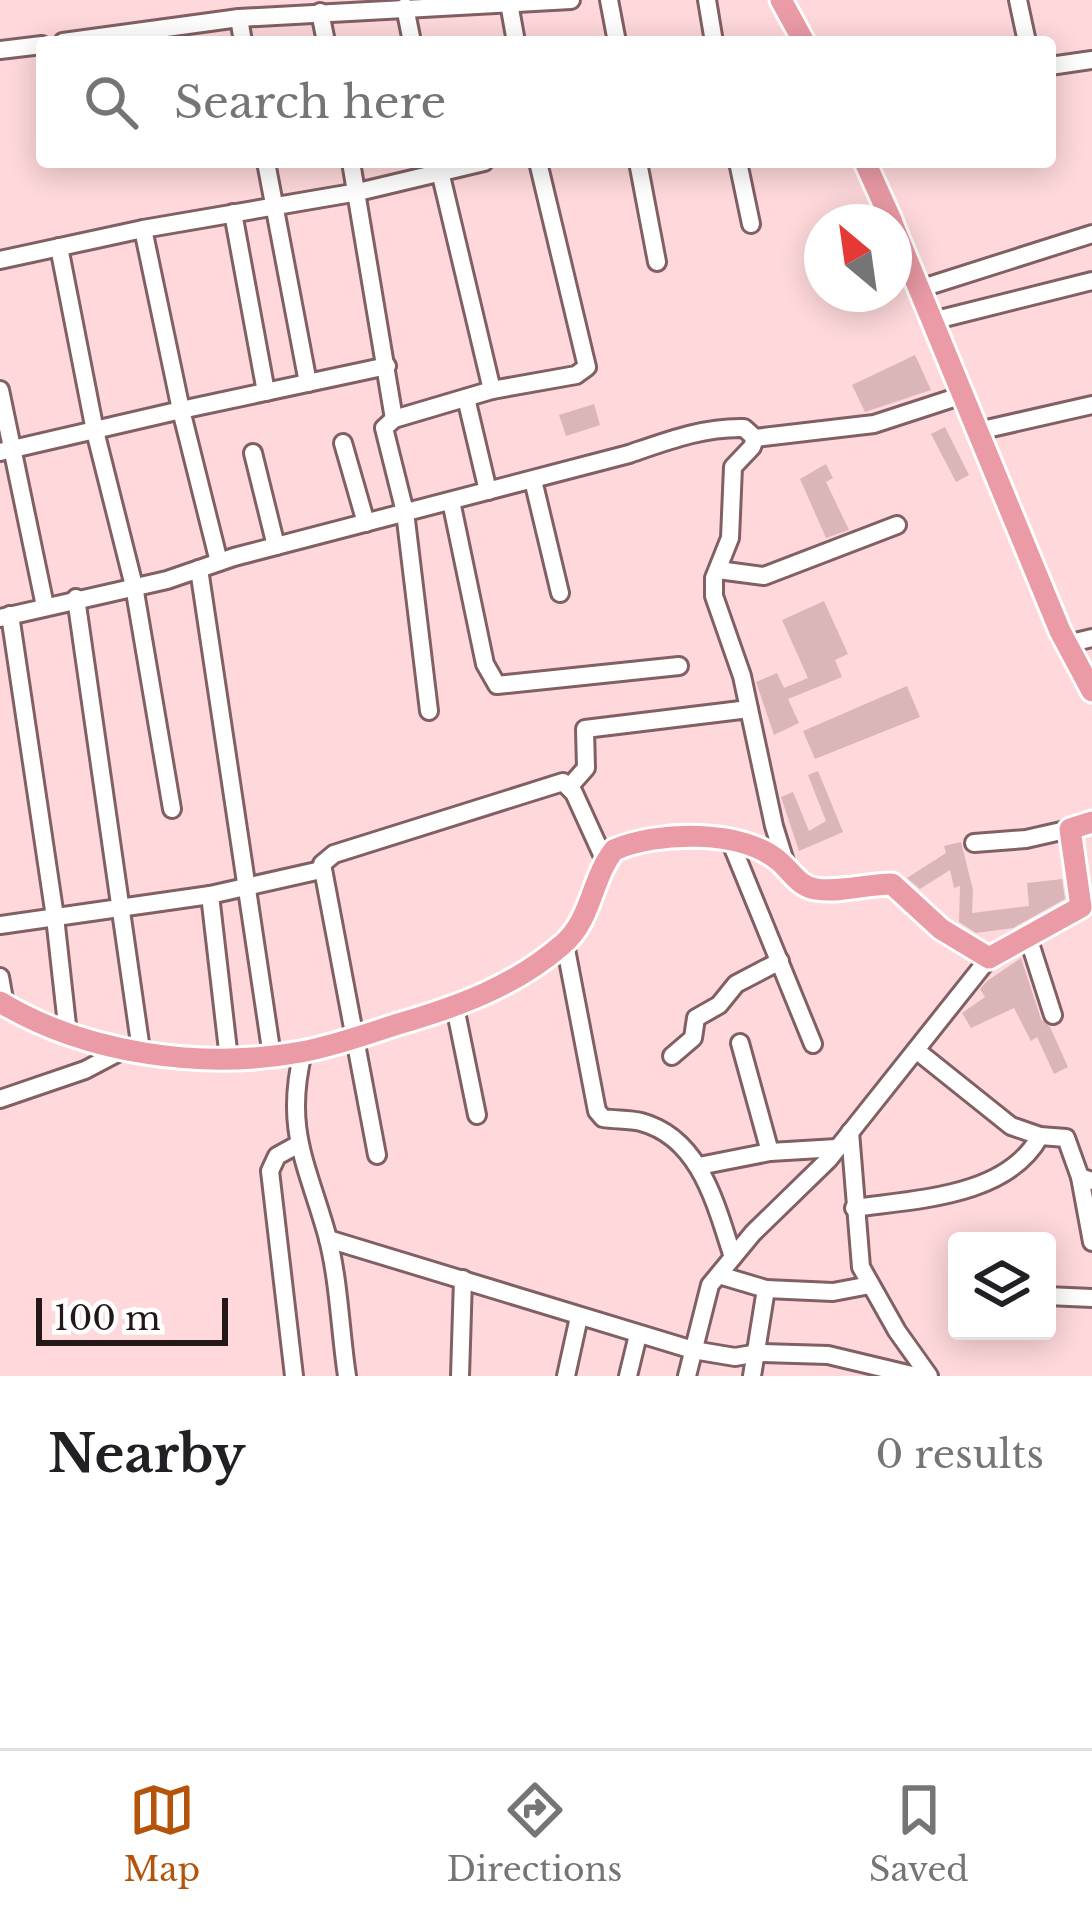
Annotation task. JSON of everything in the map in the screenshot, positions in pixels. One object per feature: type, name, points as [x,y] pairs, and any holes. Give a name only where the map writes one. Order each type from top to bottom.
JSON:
[{"type":"main road","points":[[781,0],[801,36]]},
{"type":"main road","points":[[868,168],[884,204]]},
{"type":"main road","points":[[912,272],[1067,644],[1092,691]]},
{"type":"main road","points":[[2,1003],[32,1022],[132,1050],[229,1059],[303,1052],[455,1007],[493,990],[565,944],[584,916],[605,861],[614,850],[680,836],[709,836],[773,857],[817,890],[892,884],[940,929],[989,958],[1081,907],[1081,825]]},
{"type":"street","points":[[221,0],[240,36]]},
{"type":"street","points":[[107,36],[312,8],[571,0]]},
{"type":"street","points":[[609,0],[616,36]]},
{"type":"street","points":[[706,0],[714,36]]},
{"type":"street","points":[[1018,0],[1026,36]]},
{"type":"street","points":[[509,3],[515,36]]},
{"type":"street","points":[[405,7],[411,36]]},
{"type":"street","points":[[312,8],[324,36]]},
{"type":"street","points":[[0,50],[36,46]]},
{"type":"street","points":[[1056,65],[1092,60]]},
{"type":"street","points":[[267,168],[308,383]]},
{"type":"street","points":[[352,168],[394,418]]},
{"type":"street","points":[[0,260],[143,229],[358,193],[439,168],[492,390]]},
{"type":"street","points":[[429,712],[405,512],[384,428],[394,418],[492,390],[576,375],[587,367],[539,168]]},
{"type":"street","points":[[639,168],[657,262]]},
{"type":"street","points":[[739,168],[751,224]]},
{"type":"street","points":[[233,213],[266,392]]},
{"type":"street","points":[[143,229],[219,562]]},
{"type":"street","points":[[919,289],[1092,234]]},
{"type":"street","points":[[59,247],[95,431],[134,586],[172,809]]},
{"type":"street","points":[[932,321],[1092,281]]},
{"type":"street","points":[[6,451],[387,366]]},
{"type":"street","points":[[0,390],[6,451],[45,606]]},
{"type":"street","points":[[68,1034],[55,917],[5,616],[199,569],[718,428],[744,428],[755,438],[874,424],[963,395]]},
{"type":"street","points":[[466,398],[488,491]]},
{"type":"street","points":[[978,431],[1092,405]]},
{"type":"street","points":[[755,438],[733,467],[730,538],[714,596],[742,676],[774,826],[790,874]]},
{"type":"street","points":[[344,443],[366,523]]},
{"type":"street","points":[[253,452],[276,546]]},
{"type":"street","points":[[532,479],[560,593]]},
{"type":"street","points":[[451,501],[485,664],[497,685],[679,666]]},
{"type":"street","points":[[718,570],[764,576],[897,525]]},
{"type":"street","points":[[199,569],[272,1055]]},
{"type":"street","points":[[0,1099],[132,1050],[120,907],[76,598]]},
{"type":"street","points":[[1067,644],[1092,638]]},
{"type":"street","points":[[570,786],[586,768],[585,729],[748,709]]},
{"type":"street","points":[[377,1156],[322,863],[334,854],[555,784],[570,786]]},
{"type":"street","points":[[570,786],[605,861]]},
{"type":"street","points":[[974,843],[1026,839],[1081,825]]},
{"type":"street","points":[[731,843],[813,1044]]},
{"type":"street","points":[[0,925],[210,896],[321,870]]},
{"type":"street","points":[[210,896],[229,1059]]},
{"type":"street","points":[[1028,937],[1053,1015]]},
{"type":"street","points":[[565,944],[597,1111],[603,1118],[640,1122],[663,1131],[699,1166],[733,1257]]},
{"type":"street","points":[[687,1376],[705,1294],[733,1257],[837,1148],[989,958]]},
{"type":"street","points":[[672,1056],[690,1042],[696,1018],[719,1005],[736,984],[780,961]]},
{"type":"street","points":[[0,977],[2,1003]]},
{"type":"street","points":[[455,1007],[477,1114]]},
{"type":"street","points":[[740,1043],[770,1151]]},
{"type":"street","points":[[916,1050],[1011,1126],[1066,1138],[1086,1179],[1092,1243]]},
{"type":"street","points":[[303,1052],[293,1090],[299,1144],[328,1239],[347,1376]]},
{"type":"street","points":[[850,1132],[857,1251],[870,1285],[928,1376]]},
{"type":"street","points":[[854,1208],[946,1194],[1002,1174],[1024,1161],[1040,1136]]},
{"type":"street","points":[[294,1376],[270,1171],[278,1156],[299,1144]]},
{"type":"street","points":[[699,1166],[770,1151],[837,1148]]},
{"type":"street","points":[[328,1239],[693,1350],[736,1357],[820,1355],[875,1371],[916,1376]]},
{"type":"street","points":[[719,1275],[766,1289],[833,1292],[870,1285]]},
{"type":"street","points":[[460,1376],[463,1279]]},
{"type":"street","points":[[752,1376],[766,1289]]},
{"type":"street","points":[[1056,1296],[1092,1298]]},
{"type":"street","points":[[566,1376],[579,1317]]},
{"type":"street","points":[[628,1376],[638,1335]]},
{"type":"street","points":[[814,1376],[820,1355]]},
{"type":"building","points":[[915,355],[931,390],[865,412],[852,385]]},
{"type":"building","points":[[594,404],[600,425],[566,436],[559,415]]},
{"type":"building","points":[[945,427],[969,475],[956,482],[931,434]]},
{"type":"building","points":[[826,464],[833,478],[826,482],[849,530],[826,538],[800,479]]},
{"type":"building","points":[[824,601],[848,654],[835,660],[842,677],[788,699],[799,723],[774,735],[756,682],[777,673],[784,688],[808,678],[782,620]]},
{"type":"building","points":[[907,686],[920,717],[815,759],[803,731]]},
{"type":"building","points":[[818,771],[843,832],[799,851],[781,797],[793,792],[809,831],[826,821],[808,775]]},
{"type":"building","points":[[961,842],[973,890],[972,913],[1029,906],[1027,883],[1062,879],[1065,899],[1013,928],[976,933],[959,922],[960,886],[954,888],[950,870],[920,889],[907,878],[946,853],[944,846]]},
{"type":"building","points":[[1021,958],[1041,1019],[1050,1027],[1068,1067],[1054,1074],[1037,1037],[1031,1041],[1014,1008],[971,1028],[962,1013],[985,997],[980,989],[987,981]]}]
